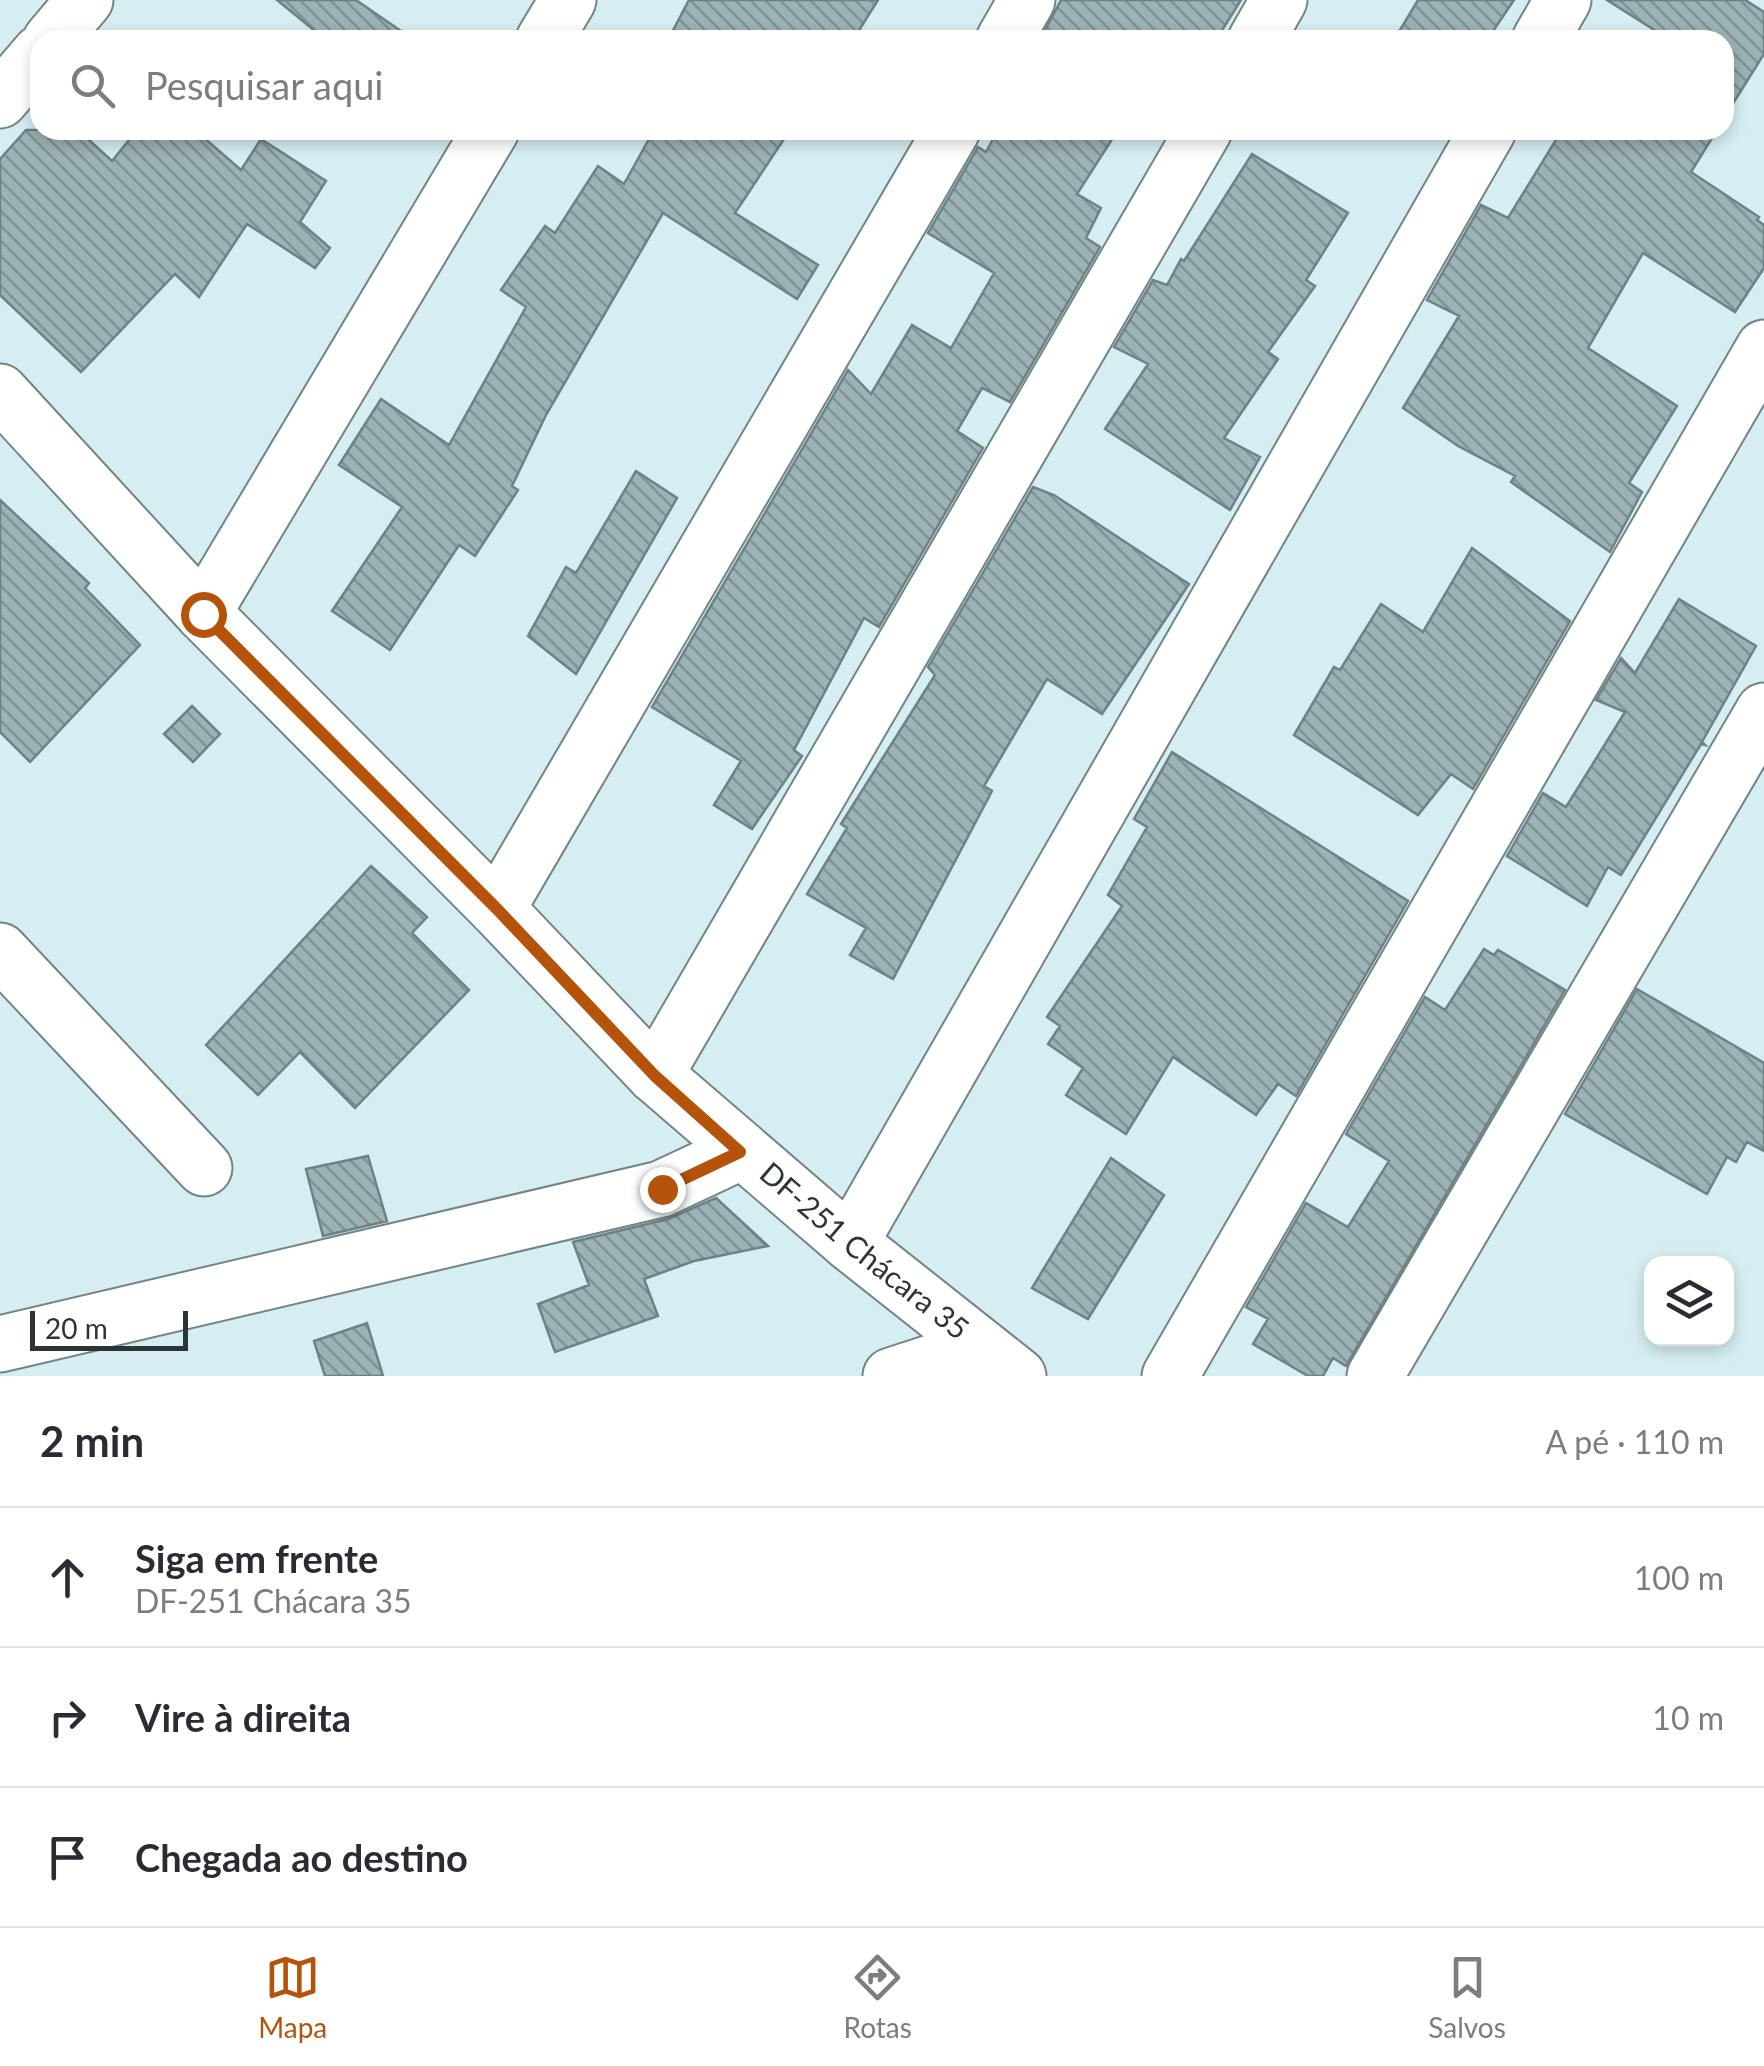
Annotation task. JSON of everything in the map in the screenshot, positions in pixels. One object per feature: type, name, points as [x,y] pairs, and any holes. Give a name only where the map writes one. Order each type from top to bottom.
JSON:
[{"type":"street","points":[[60,30],[85,0]]},
{"type":"street","points":[[550,30],[568,0]]},
{"type":"street","points":[[1010,30],[1028,0]]},
{"type":"street","points":[[1262,30],[1279,0]]},
{"type":"street","points":[[1546,30],[1563,0]]},
{"type":"street","points":[[0,100],[30,64]]},
{"type":"street","points":[[203,614],[484,140]]},
{"type":"street","points":[[497,909],[946,140]]},
{"type":"street","points":[[655,1076],[1198,140]]},
{"type":"street","points":[[850,1243],[1482,140]]},
{"type":"street","points":[[1170,1376],[1764,348]]},
{"type":"street","name":"DF-251 Chácara 35","points":[[0,392],[203,614],[497,909],[655,1076],[740,1152],[998,1362]]},
{"type":"street","points":[[1375,1376],[1764,711]]},
{"type":"street","points":[[0,951],[204,1168]]},
{"type":"street","points":[[0,1344],[662,1189],[740,1152]]},
{"type":"street","points":[[891,1376],[998,1362]]},
{"type":"building","points":[[277,0],[356,0],[400,30],[314,30]]},
{"type":"building","points":[[689,0],[878,0],[859,30],[673,30]]},
{"type":"building","points":[[1061,0],[1241,0],[1222,30],[1045,30]]},
{"type":"building","points":[[1418,0],[1514,0],[1494,30],[1400,30]]},
{"type":"building","points":[[1607,0],[1745,0],[1764,12],[1764,54],[1734,102],[1734,30],[1654,30]]},
{"type":"building","points":[[30,130],[30,140],[89,140],[112,161],[129,140],[206,140],[241,170],[263,140],[326,181],[300,222],[330,248],[315,268],[247,224],[199,297],[175,274],[81,372],[0,295],[0,159]]},
{"type":"building","points":[[648,140],[783,140],[735,213],[818,265],[797,299],[663,213],[546,415],[512,486],[518,490],[475,556],[459,545],[390,650],[332,611],[402,507],[339,465],[381,399],[449,445],[526,307],[501,290],[545,226],[555,233],[598,166],[624,184]]},
{"type":"building","points":[[993,140],[1112,140],[1077,194],[1101,208],[1086,238],[1100,247],[1010,402],[982,388],[957,431],[983,448],[879,627],[864,618],[794,750],[802,756],[752,829],[714,805],[741,761],[652,707],[848,370],[871,394],[912,325],[951,348],[994,273],[928,233],[978,147],[986,152]]},
{"type":"building","points":[[1556,140],[1711,140],[1691,172],[1759,217],[1757,220],[1764,225],[1764,268],[1735,312],[1643,253],[1588,348],[1677,406],[1629,483],[1642,492],[1610,552],[1511,482],[1515,476],[1458,446],[1403,408],[1459,316],[1427,300],[1481,205],[1508,218]]},
{"type":"building","points":[[1252,154],[1348,213],[1306,280],[1315,286],[1268,352],[1278,359],[1224,438],[1260,457],[1230,510],[1105,429],[1148,364],[1114,347],[1153,280],[1167,285]]},
{"type":"building","points":[[636,471],[677,498],[576,674],[528,636],[566,567],[576,573]]},
{"type":"building","points":[[1033,487],[1054,495],[1189,584],[1102,714],[1047,679],[984,786],[992,791],[893,979],[850,955],[866,928],[807,894],[847,828],[841,824],[935,675],[928,667]]},
{"type":"building","points":[[0,500],[89,583],[85,588],[140,645],[30,762],[0,732]]},
{"type":"building","points":[[1472,548],[1570,621],[1473,789],[1451,774],[1418,815],[1294,735],[1334,667],[1340,670],[1381,604],[1423,632]]},
{"type":"building","points":[[1679,599],[1756,646],[1702,742],[1705,745],[1701,744],[1621,875],[1608,867],[1587,906],[1507,856],[1543,793],[1566,807],[1625,712],[1596,700],[1621,658],[1635,673]]},
{"type":"building","points":[[192,706],[220,734],[193,762],[164,734]]},
{"type":"building","points":[[1172,752],[1408,901],[1296,1096],[1278,1084],[1256,1115],[1173,1057],[1126,1134],[1066,1095],[1083,1068],[1048,1044],[1060,1026],[1047,1017],[1122,906],[1108,895],[1147,827],[1134,819]]},
{"type":"building","points":[[371,866],[427,917],[412,933],[469,990],[355,1108],[300,1052],[258,1095],[206,1045]]},
{"type":"building","points":[[1484,949],[1494,955],[1498,950],[1565,990],[1346,1366],[1333,1358],[1323,1376],[1308,1376],[1253,1344],[1268,1319],[1246,1307],[1306,1203],[1348,1227],[1389,1161],[1346,1134],[1425,997],[1445,1010]]},
{"type":"building","points":[[1637,989],[1764,1063],[1764,1151],[1747,1142],[1736,1162],[1727,1157],[1707,1194],[1565,1114]]},
{"type":"building","points":[[368,1156],[387,1221],[323,1236],[306,1169]]},
{"type":"building","points":[[1111,1158],[1164,1195],[1088,1319],[1032,1288]]},
{"type":"building","points":[[716,1198],[768,1246],[694,1261],[644,1279],[658,1316],[555,1352],[538,1304],[589,1285],[573,1242],[668,1219]]},
{"type":"building","points":[[367,1323],[383,1376],[325,1376],[314,1341]]},
{"type":"route","points":[[203,614],[497,909],[655,1076],[740,1152],[662,1189]]}]
